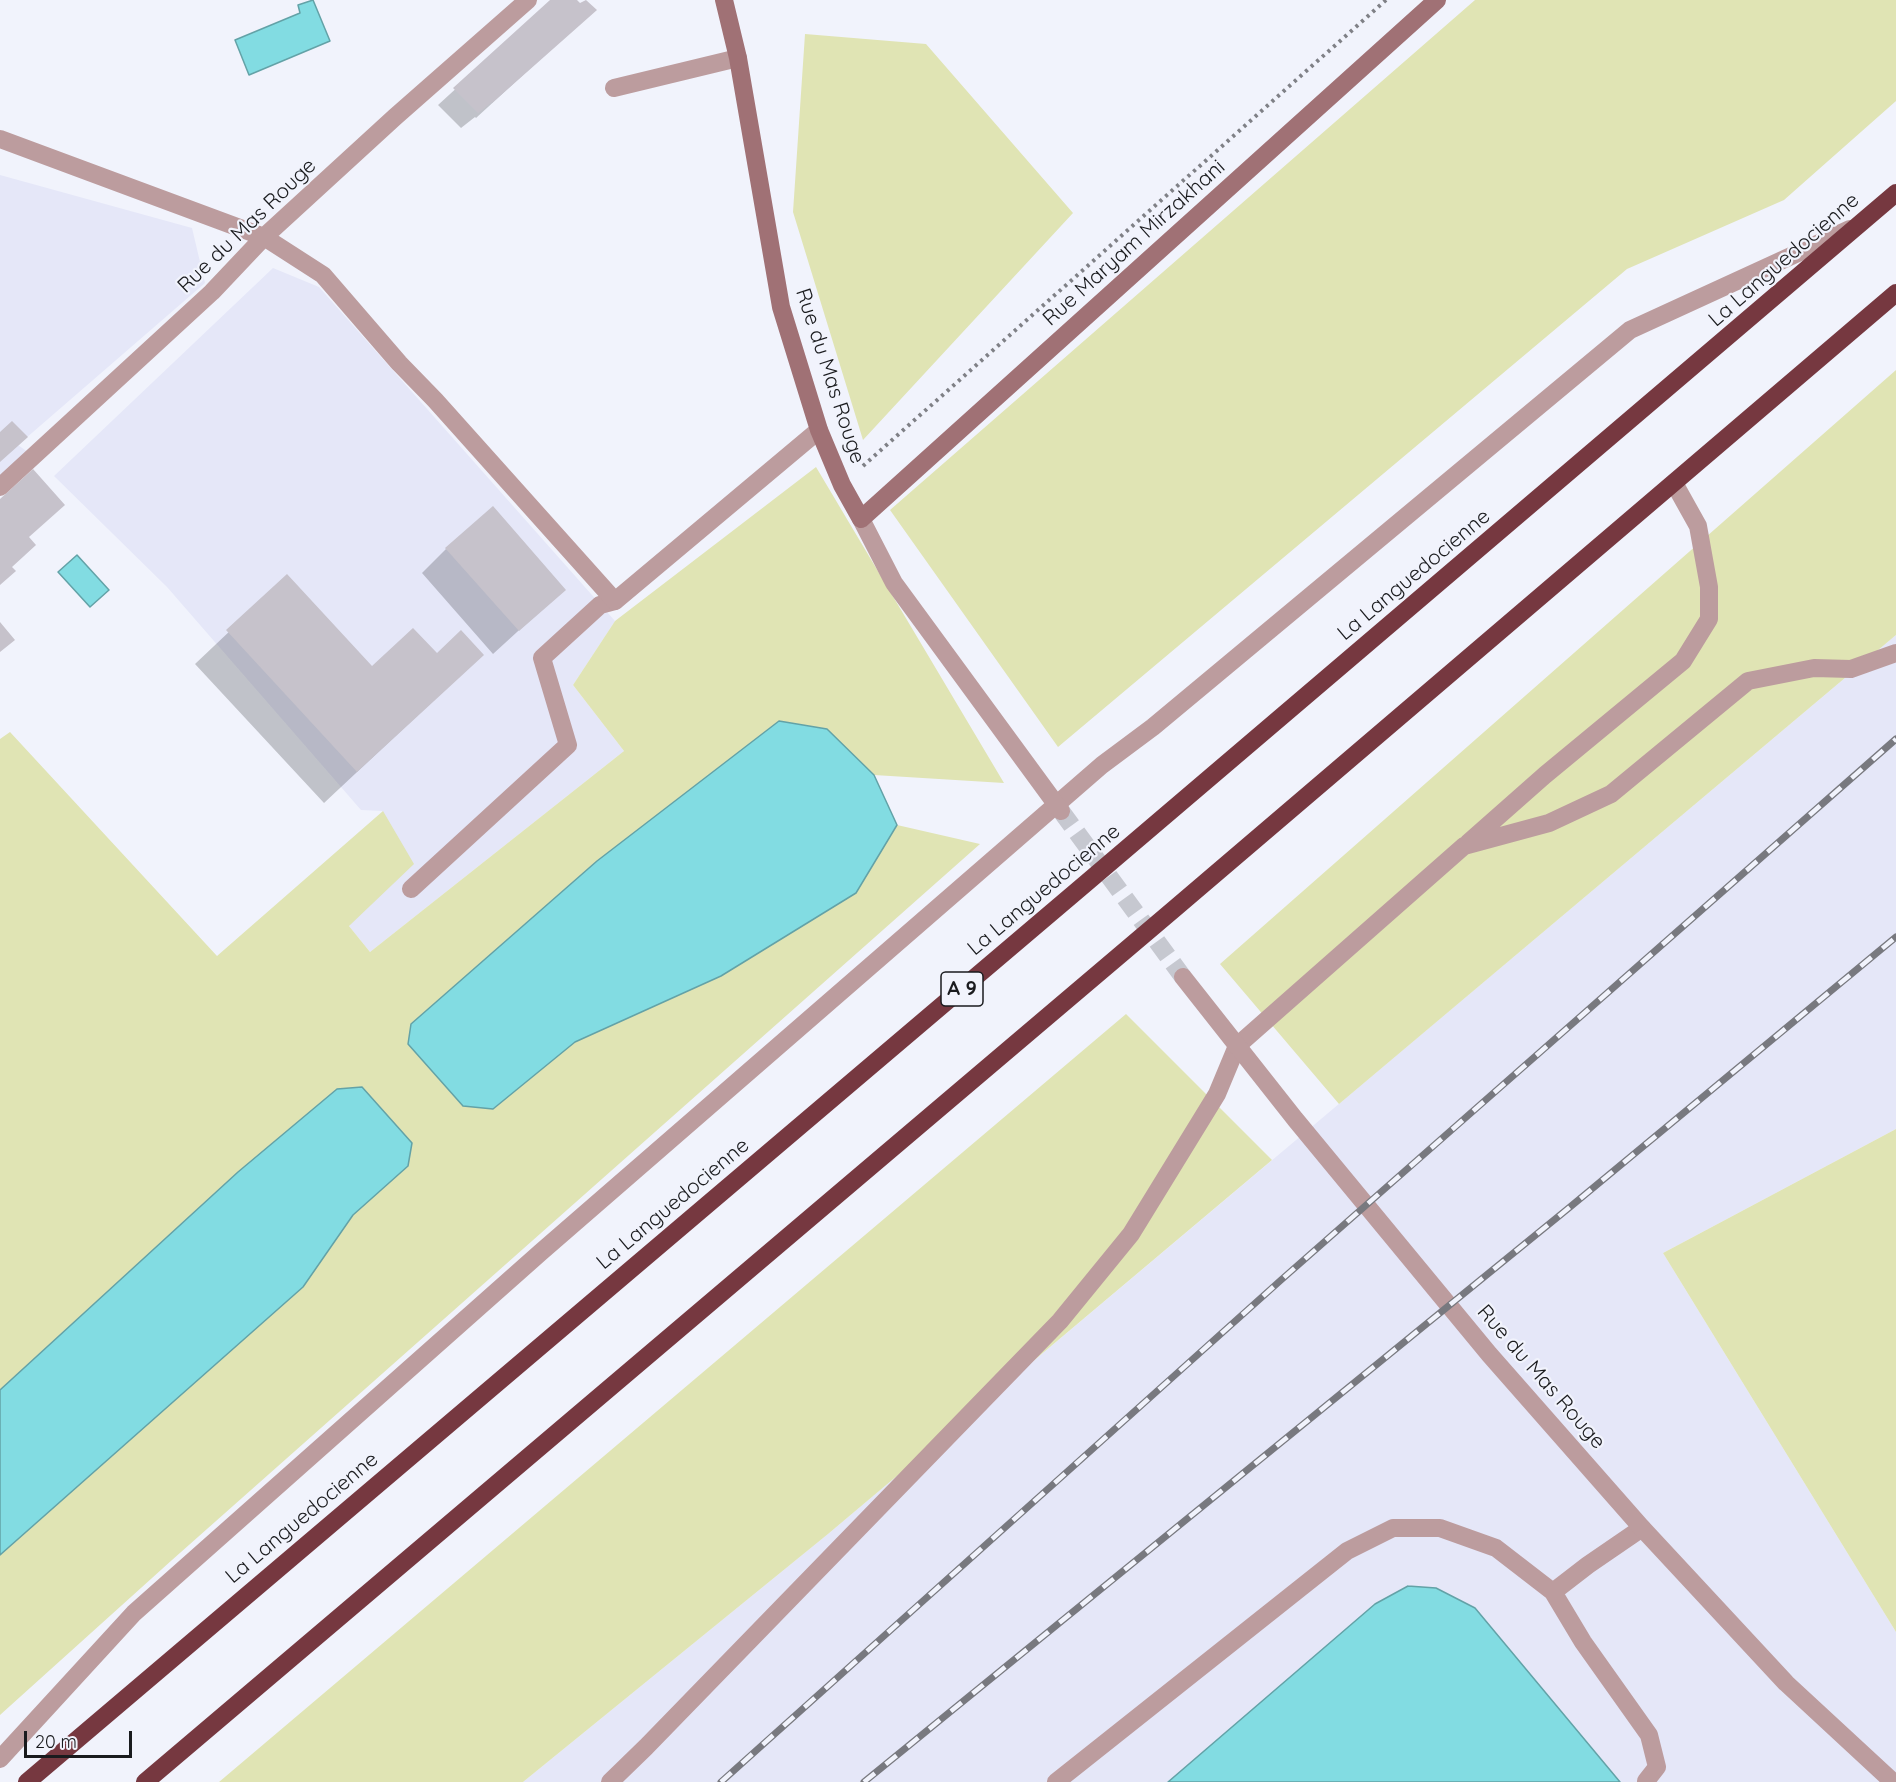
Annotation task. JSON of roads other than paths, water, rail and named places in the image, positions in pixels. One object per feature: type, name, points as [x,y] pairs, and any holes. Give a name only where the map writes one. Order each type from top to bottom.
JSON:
[{"type":"highway","name":"La Languedocienne","points":[[27,1782],[1896,193]]},
{"type":"highway","points":[[145,1782],[1896,293]]},
{"type":"street","name":"Rue du Mas Rouge","points":[[0,487],[212,292],[264,237],[528,0]]},
{"type":"street","name":"Rue du Mas Rouge","points":[[724,0],[738,58],[781,307],[819,430],[842,484],[894,583],[1058,807]]},
{"type":"street","name":"Rue Maryam Mirzakhani","points":[[861,519],[1437,0]]},
{"type":"street","points":[[614,88],[738,58]]},
{"type":"street","points":[[0,139],[264,237],[323,275],[399,363],[615,601]]},
{"type":"street","points":[[0,1759],[134,1613],[541,1252],[1058,807],[1102,765],[1153,727],[1630,330],[1860,225]]},
{"type":"street","points":[[411,889],[568,745],[542,658],[600,605],[615,601],[819,430]]},
{"type":"street","points":[[610,1782],[1060,1321],[1131,1234],[1218,1094],[1238,1046],[1545,775],[1683,661],[1709,620],[1709,587],[1698,526],[1674,483]]},
{"type":"street","points":[[1464,846],[1549,823],[1611,794],[1748,681],[1814,668],[1851,669],[1896,653]]},
{"type":"street","name":"Rue du Mas Rouge","points":[[1183,977],[1295,1119],[1489,1354],[1642,1528],[1786,1683],[1893,1782]]},
{"type":"street","points":[[1056,1782],[1347,1551],[1393,1527],[1440,1528],[1496,1548],[1553,1592],[1583,1642],[1649,1735],[1657,1767],[1646,1781]]},
{"type":"street","points":[[1553,1592],[1642,1528]]},
{"type":"water","points":[[313,0],[330,41],[249,75],[235,40],[300,13],[298,5]]},
{"type":"water","points":[[77,555],[109,590],[90,607],[58,572]]},
{"type":"water","points":[[779,721],[827,729],[874,775],[897,825],[856,893],[721,976],[575,1042],[493,1109],[463,1106],[408,1044],[411,1024],[597,861]]},
{"type":"water","points":[[362,1087],[412,1143],[408,1166],[353,1215],[303,1287],[0,1555],[0,1390],[238,1172],[337,1089]]},
{"type":"water","points":[[1408,1586],[1436,1588],[1475,1608],[1620,1782],[1168,1782],[1375,1604]]},
{"type":"tunnel","points":[[1061,811],[1183,977]]},
{"type":"railway","points":[[721,1782],[1281,1280],[1896,739]]},
{"type":"railway","points":[[864,1782],[1570,1207],[1896,937]]}]
